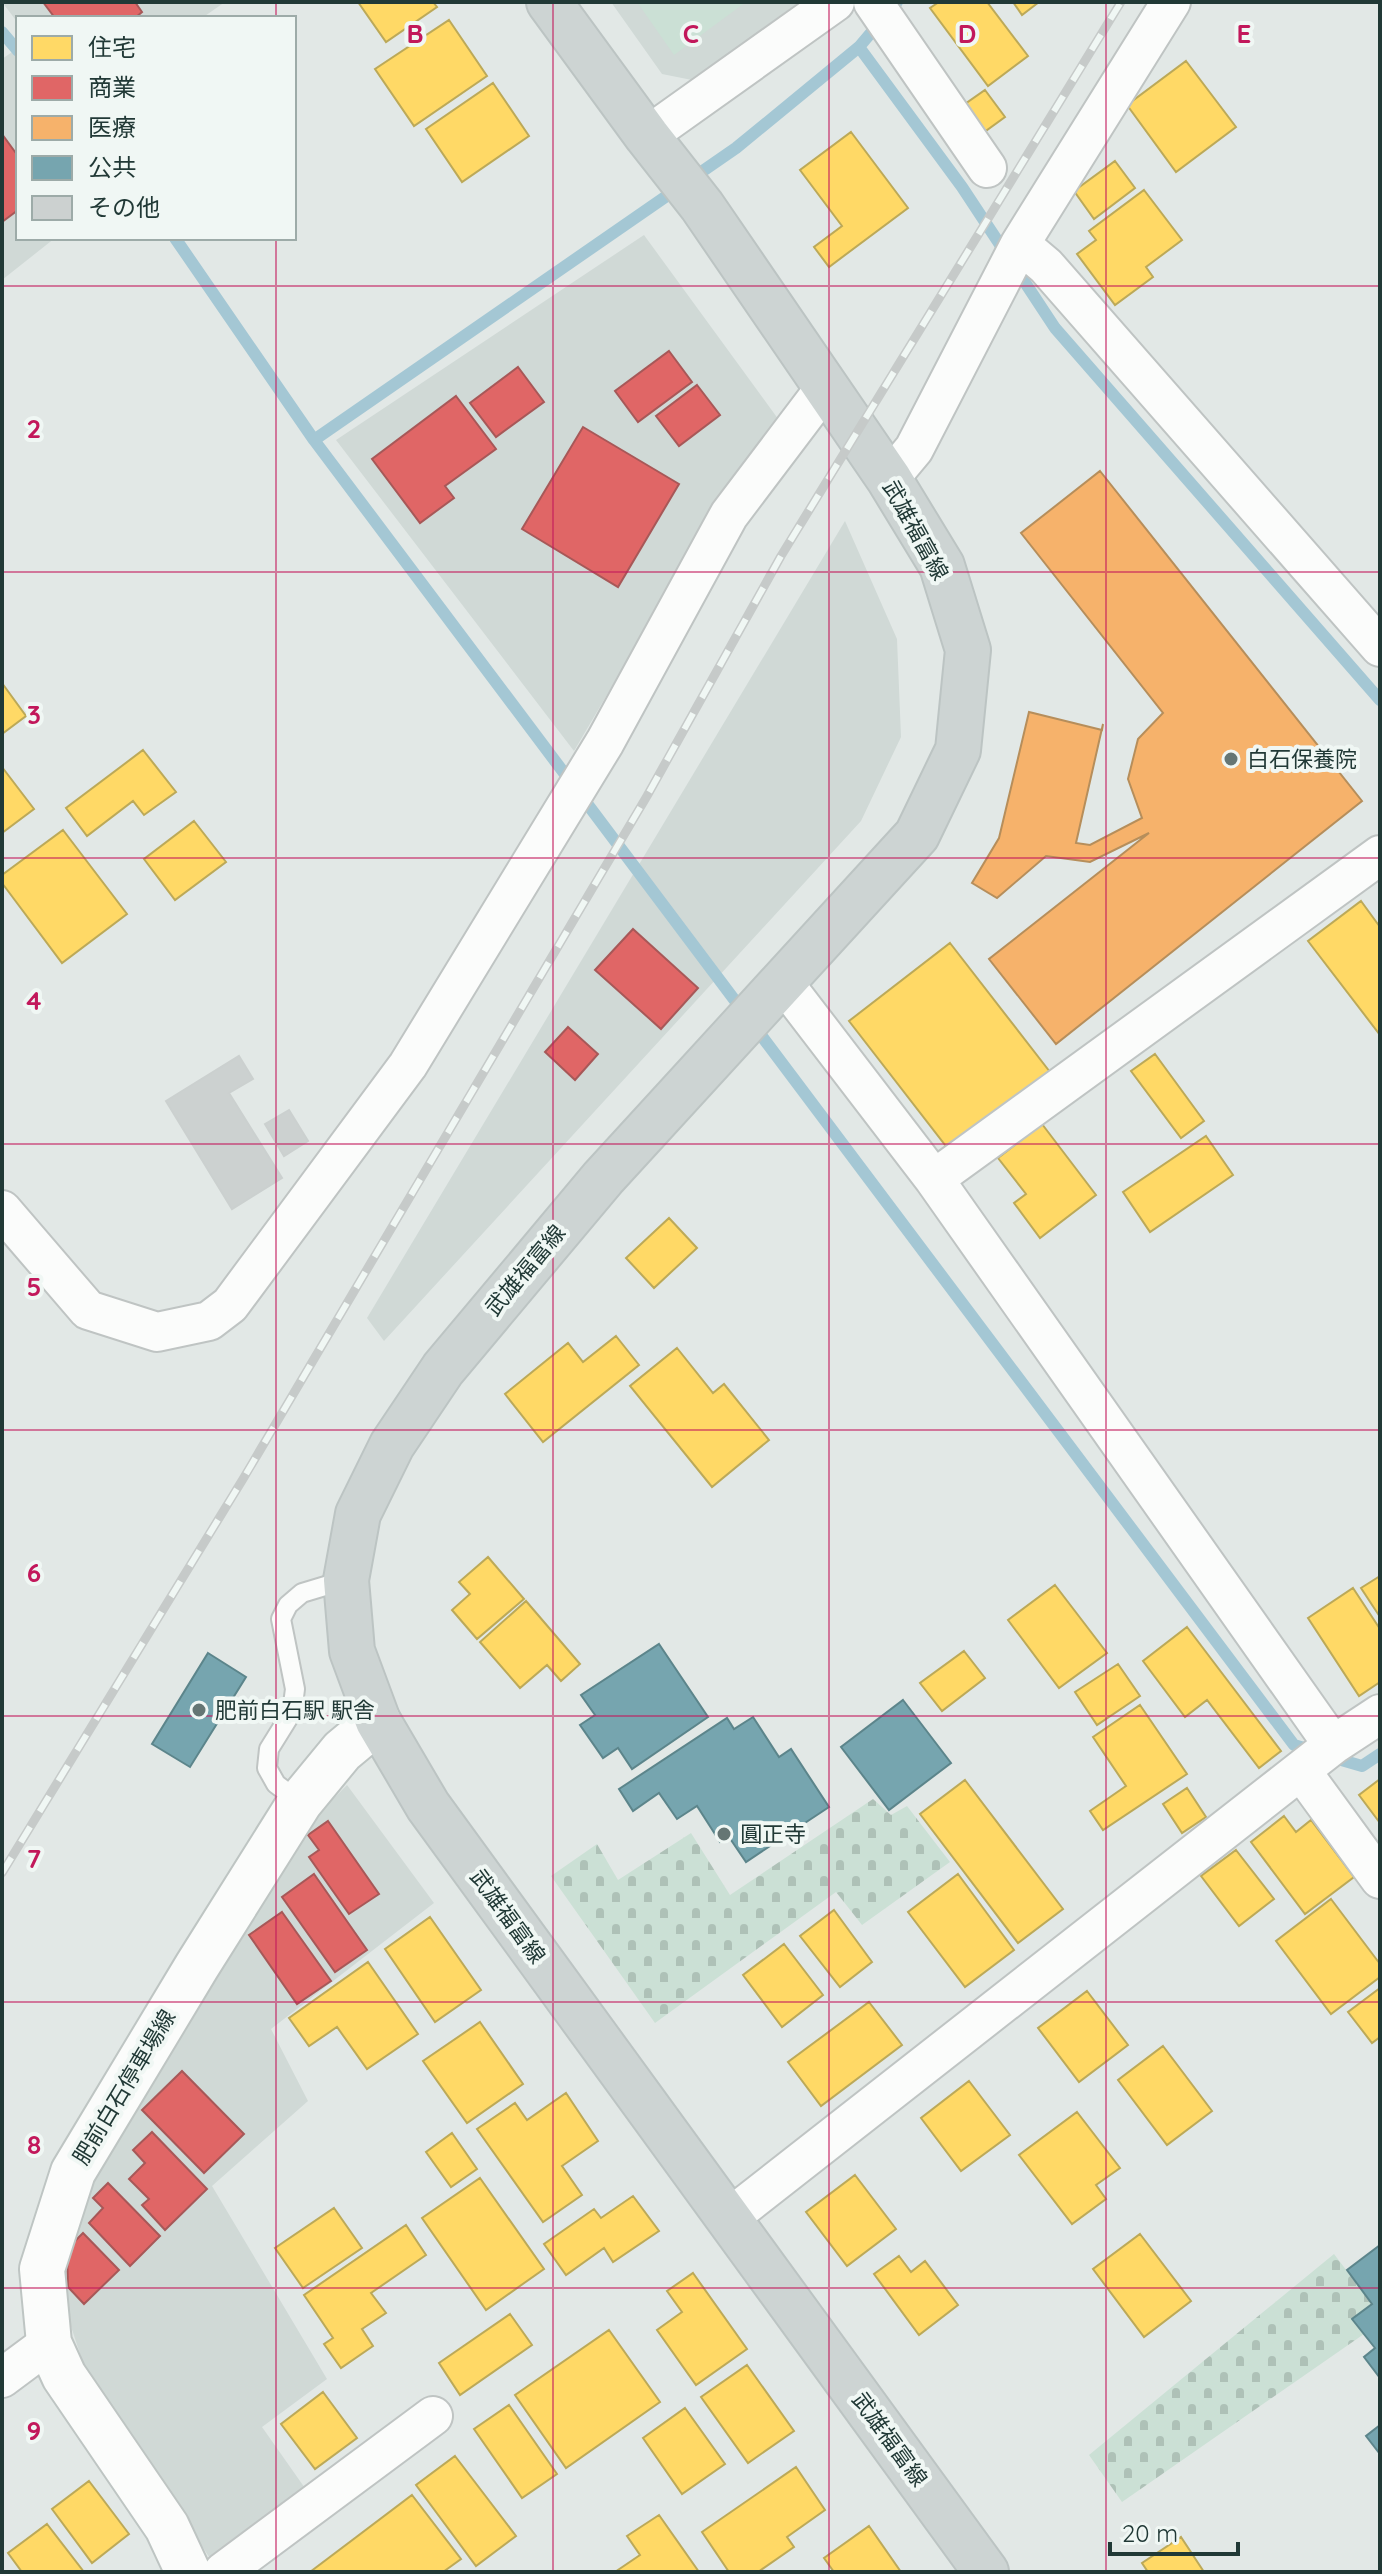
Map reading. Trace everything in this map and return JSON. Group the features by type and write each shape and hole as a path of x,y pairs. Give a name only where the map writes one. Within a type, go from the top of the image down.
{"main road":[{"name":"武雄福富線","path":"549,2 702,206 889,479 942,566 968,650 958,750 917,835 603,1178 443,1369 392,1445 358,1514 346,1580 352,1651 378,1721 428,1806 986,2572"},
{"name":"肥前白石停車場線","path":"188,2572 167,2527 64,2376 49,2343 42,2269 73,2172 197,1966 300,1802 342,1751 378,1721"}],"street":[{"path":"657,150 835,2"},
{"path":"873,2 987,168"},
{"path":"889,479 914,449 1011,260 1171,2"},
{"path":"1011,260 1046,266 1380,647"},
{"path":"2,1210 88,1310 157,1332 209,1321 230,1305 408,1065 605,742 729,515 825,388"},
{"path":"934,1179 1380,855"},
{"path":"777,990 934,1179 1319,1758 1380,1879"},
{"path":"729,2218 1319,1758 1380,1714"},
{"path":"2,2378 49,2343"},
{"path":"223,2572 433,2416"}],"lane":[{"path":"300,1802 276,1784 267,1768 269,1749 292,1712 295,1689 281,1619 288,1605 302,1593 346,1580"}],"shaded area":[{"path":"2,2 225,2 205,16 16,16 16,20"},
{"path":"611,2 799,2 692,80 662,74"},
{"path":"16,49 16,240 52,240 2,280 2,59"},
{"path":"644,235 784,427 720,502 574,751 336,440"},
{"path":"845,521 897,639 901,737 861,821 384,1341 367,1318"},
{"path":"347,1785 434,1903 271,2029 308,2101 212,2186 327,2379 262,2427 307,2491 213,2563 83,2363 62,2299 61,2249 88,2184 314,1818"}],"green space":[{"path":"637,2 746,2 674,55"},
{"path":"873,1799 891,1815 907,1806 950,1862 862,1925 836,1892 655,2023 551,1876 597,1844 618,1880 691,1833 730,1895"},
{"path":"1334,2254 1372,2304 1364,2334 1122,2502 1089,2455"}],"building: 住宅":[{"path":"358,2 433,2 437,7 386,42"},
{"path":"939,2 987,2 1028,56 988,86 930,8"},
{"path":"1013,2 1039,2 1022,15"},
{"path":"449,20 487,76 414,126 375,69"},
{"path":"1186,61 1236,127 1176,172 1127,105"},
{"path":"493,83 529,136 462,182 426,129"},
{"path":"985,90 1005,117 976,138 955,111"},
{"path":"851,132 908,208 829,267 814,247 842,226 800,170"},
{"path":"1115,161 1135,188 1094,219 1074,191"},
{"path":"1144,190 1182,240 1146,267 1153,277 1115,305 1077,254 1096,240 1089,231"},
{"path":"2,683 26,716 2,734"},
{"path":"143,750 176,792 144,815 133,801 87,836 66,808"},
{"path":"2,767 34,809 2,833"},
{"path":"194,821 226,862 175,900 144,859"},
{"path":"63,830 127,914 62,963 2,883 2,875"},
{"path":"1361,901 1380,927 1380,1035 1308,941"},
{"path":"950,943 1050,1072 949,1150 849,1021"},
{"path":"1155,1054 1204,1121 1181,1138 1131,1071"},
{"path":"1042,1124 1096,1195 1040,1238 1014,1203 1026,1194 998,1158"},
{"path":"1206,1136 1233,1175 1150,1232 1123,1192"},
{"path":"669,1218 697,1248 654,1288 626,1258"},
{"path":"616,1336 639,1365 543,1442 505,1394 568,1343 583,1362"},
{"path":"677,1348 713,1393 724,1384 769,1440 712,1487 630,1386"},
{"path":"488,1557 524,1599 477,1639 452,1610 470,1594 459,1582"},
{"path":"1380,1576 1380,1617 1361,1588"},
{"path":"1055,1585 1107,1653 1059,1688 1008,1620"},
{"path":"1353,1588 1380,1629 1380,1682 1359,1696 1308,1618"},
{"path":"526,1601 580,1664 561,1681 547,1665 520,1688 480,1642"},
{"path":"1187,1627 1281,1751 1259,1768 1207,1700 1185,1717 1143,1661"},
{"path":"964,1651 985,1678 942,1711 920,1683"},
{"path":"1118,1664 1140,1696 1097,1725 1075,1692"},
{"path":"1140,1705 1187,1774 1103,1830 1090,1811 1126,1786 1093,1737"},
{"path":"1380,1779 1380,1823 1359,1795"},
{"path":"965,1780 1063,1909 1018,1943 920,1814"},
{"path":"1187,1788 1206,1817 1182,1833 1163,1804"},
{"path":"1284,1816 1296,1832 1311,1820 1354,1877 1305,1914 1251,1842"},
{"path":"1236,1850 1274,1899 1239,1926 1201,1876"},
{"path":"958,1874 1014,1950 965,1987 908,1912"},
{"path":"1331,1899 1380,1964 1380,1977 1331,2014 1276,1941"},
{"path":"834,1910 872,1962 840,1987 800,1936"},
{"path":"430,1917 481,1990 435,2022 385,1949"},
{"path":"784,1944 823,1995 782,2027 743,1975"},
{"path":"368,1962 418,2034 367,2069 337,2027 309,2046 289,2018"},
{"path":"1380,1988 1380,2037 1372,2043 1348,2012"},
{"path":"1087,1991 1128,2045 1079,2082 1038,2028"},
{"path":"869,2002 902,2045 821,2106 788,2062"},
{"path":"480,2022 523,2084 467,2123 423,2061"},
{"path":"1163,2046 1212,2111 1167,2145 1118,2080"},
{"path":"969,2081 1010,2135 961,2171 921,2118"},
{"path":"566,2093 598,2141 562,2166 582,2195 543,2222 477,2129 515,2103 527,2120"},
{"path":"1077,2112 1120,2168 1096,2185 1106,2199 1072,2224 1019,2155"},
{"path":"452,2133 477,2169 451,2187 426,2152"},
{"path":"855,2175 896,2229 847,2266 806,2212"},
{"path":"480,2178 544,2269 486,2310 422,2218"},
{"path":"633,2196 659,2231 613,2262 604,2248 566,2275 544,2244 594,2209 601,2218"},
{"path":"334,2208 362,2248 303,2288 275,2248"},
{"path":"406,2225 426,2255 371,2293 386,2313 362,2329 373,2346 341,2368 324,2344 333,2338 304,2295"},
{"path":"1140,2234 1191,2301 1144,2337 1093,2269"},
{"path":"899,2256 911,2272 925,2261 958,2305 919,2335 874,2274"},
{"path":"693,2273 747,2349 696,2385 657,2330 682,2312 667,2291"},
{"path":"510,2314 532,2345 460,2395 439,2363"},
{"path":"609,2330 660,2402 566,2468 515,2395"},
{"path":"747,2365 794,2431 748,2463 701,2397"},
{"path":"323,2392 357,2438 315,2469 281,2424"},
{"path":"509,2405 557,2474 522,2498 474,2429"},
{"path":"685,2408 725,2464 682,2494 643,2438"},
{"path":"455,2456 516,2536 476,2566 416,2485"},
{"path":"796,2467 825,2510 787,2537 794,2547 758,2572 729,2572 702,2532"},
{"path":"89,2481 129,2534 92,2563 52,2509"},
{"path":"412,2495 461,2559 443,2572 310,2572"},
{"path":"659,2515 699,2572 615,2572 640,2555 627,2536"},
{"path":"47,2524 84,2572 22,2572 8,2553"},
{"path":"869,2526 901,2572 834,2572 824,2558"},
{"path":"1181,2537 1204,2572 1148,2572 1142,2563"}],"building: 商業":[{"path":"43,2 135,2 142,12 137,16 54,16"},
{"path":"2,134 16,153 16,212 2,222"},
{"path":"669,351 692,382 638,422 615,391"},
{"path":"518,367 544,402 496,437 470,403"},
{"path":"697,385 720,415 679,446 656,416"},
{"path":"456,396 496,449 445,486 454,498 420,523 372,459"},
{"path":"583,427 679,484 618,587 522,529"},
{"path":"633,929 698,988 661,1029 595,970"},
{"path":"568,1027 598,1054 575,1080 545,1052"},
{"path":"328,1821 379,1894 349,1914 309,1857 319,1850 308,1835"},
{"path":"314,1874 367,1950 335,1972 282,1897"},
{"path":"282,1912 331,1981 297,2004 249,1935"},
{"path":"182,2071 244,2134 204,2173 142,2110"},
{"path":"152,2132 207,2189 165,2230 142,2205 149,2199 129,2179 145,2163 133,2150"},
{"path":"108,2183 160,2236 130,2266 89,2223 103,2208 93,2198"},
{"path":"83,2233 119,2270 84,2304 68,2287 67,2249"}],"building: 医療":[{"name":"白石保養院","path":"1100,471 1362,801 1056,1044 989,959 1149,833 1090,862 1046,856 997,898 972,883 999,838 1029,712 1102,730 1076,843 1090,845 1142,818 1128,779 1138,739 1163,713 1021,533"}],"building: 公共":[{"path":"659,1644 708,1717 632,1769 618,1748 603,1758 580,1725 595,1715 581,1695"},
{"name":"肥前白石駅 駅舎","path":"208,1653 246,1677 190,1767 152,1744"},
{"path":"903,1700 951,1763 889,1810 841,1747"},
{"path":"753,1717 779,1757 791,1749 829,1807 746,1862 729,1837 720,1842 697,1806 677,1819 659,1793 633,1811 619,1789 727,1718 734,1729"},
{"path":"1380,2245 1380,2378 1364,2357 1375,2348 1352,2319 1372,2304 1347,2270"},
{"path":"1380,2425 1380,2454 1366,2436"}],"building: その他":[{"path":"239,1056 253,1079 229,1093 282,1178 232,1209 166,1101"},
{"path":"289,1110 308,1141 284,1156 265,1124"}],"waterway":[{"path":"176,240 314,440 736,148 859,47 897,2"},
{"path":"2,32 16,49"},
{"path":"859,47 962,187 1055,328 1380,700"},
{"path":"314,440 1294,1745 1314,1751"},
{"path":"1331,1757 1362,1766 1380,1754"}],"railway":[{"path":"2,1873 243,1479 647,796 781,556 1121,2"}],"place":[{"name":"白石保養院","path":"1231,759"},
{"name":"肥前白石駅 駅舎","path":"199,1710"},
{"name":"圓正寺","path":"724,1834"}]}
